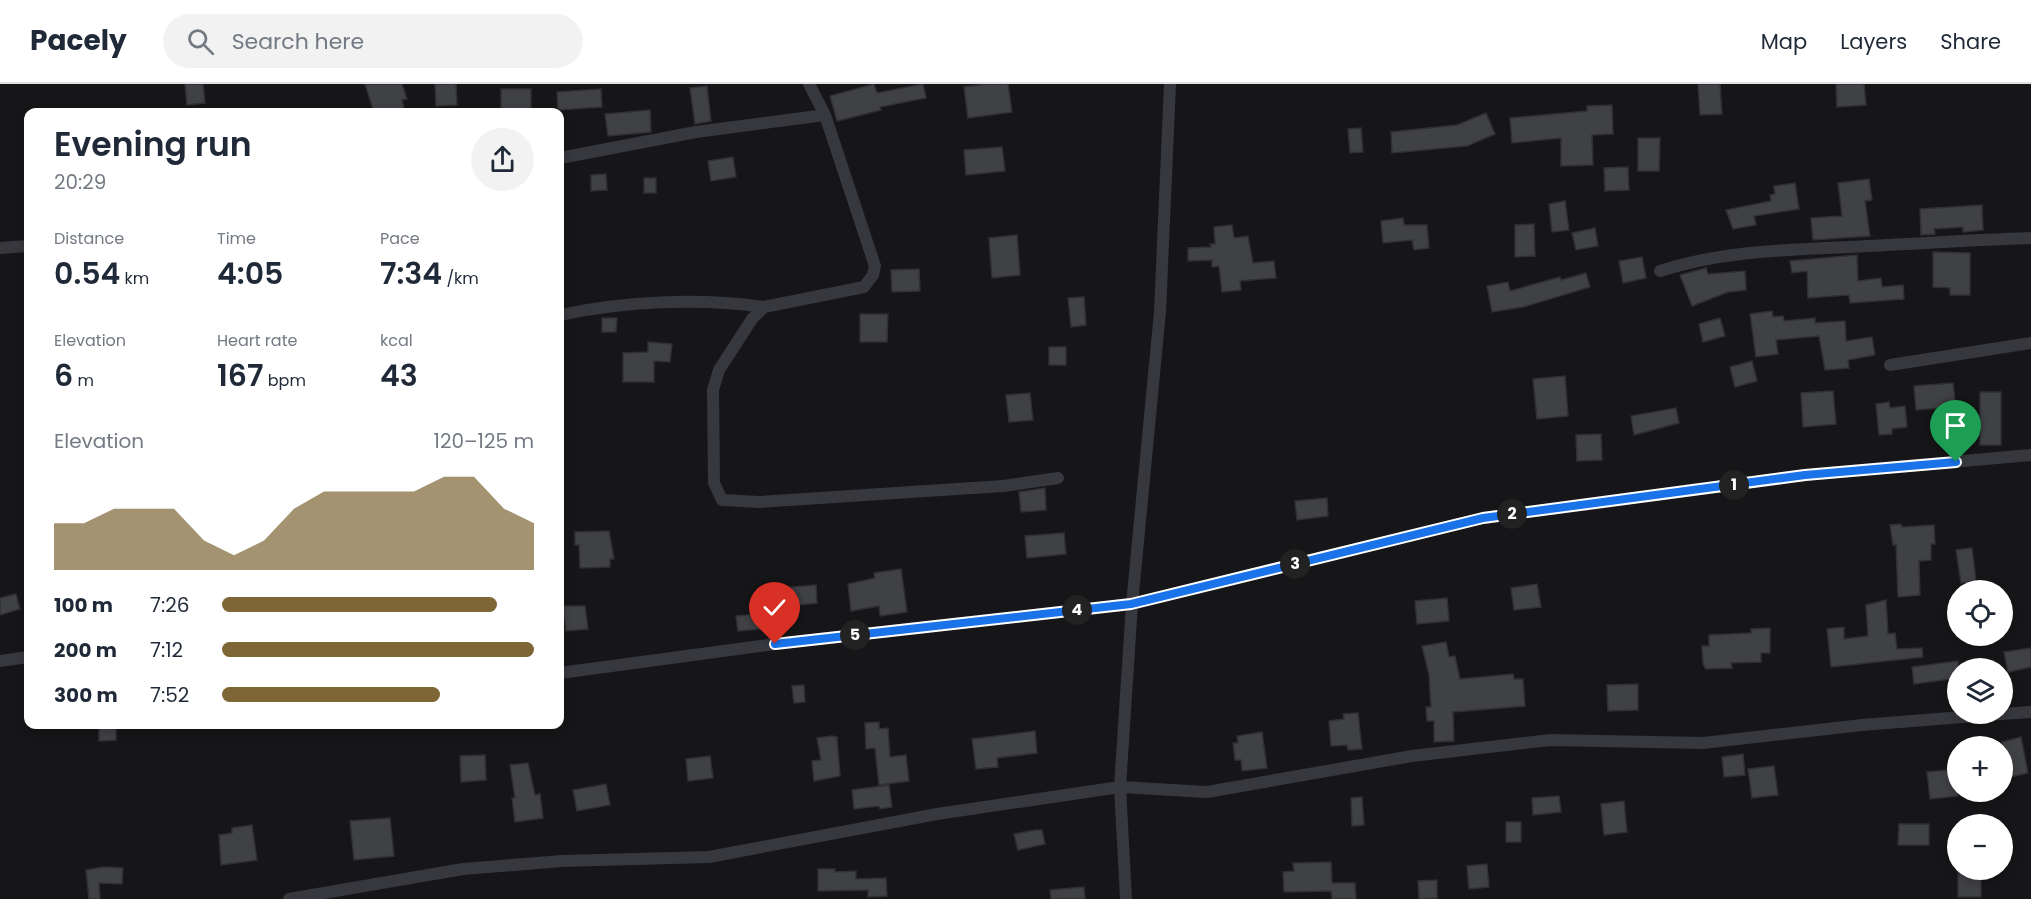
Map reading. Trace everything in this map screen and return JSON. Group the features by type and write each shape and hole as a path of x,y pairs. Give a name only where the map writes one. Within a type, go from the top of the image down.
{"street":[{"path":"564,314 621,305 734,303 764,307 864,287 873,276 875,266 825,115 809,84"},
{"path":"1126,899 1120,787 1131,604 1160,312 1170,84"},
{"path":"564,157 696,132 825,115"},
{"path":"1660,271 1692,261 1748,252 1922,241 2031,238"},
{"path":"0,249 24,246"},
{"path":"764,307 752,319 719,370 713,390 714,483 722,500 759,502 1003,486 1058,478"},
{"path":"1890,365 2031,343"},
{"path":"564,672 775,644 1131,604 1483,518 1805,475 2031,455"},
{"path":"0,661 24,658"},
{"path":"2013,713 2031,712"},
{"path":"289,899 463,869 562,861 709,857 937,814 1120,787 1206,792 1412,756 1550,740 1702,743 1862,725 1947,718"}],"building":[{"path":"185,84 203,84 205,103 187,105"},
{"path":"365,84 402,84 407,99 402,100 404,108 373,108"},
{"path":"435,84 456,84 457,105 436,106"},
{"path":"874,84 877,93 923,84 926,98 880,107 881,110 837,121 830,96"},
{"path":"1008,84 1012,112 968,118 964,87"},
{"path":"1698,84 1720,84 1722,114 1700,115"},
{"path":"1836,84 1864,84 1866,105 1837,107"},
{"path":"707,86 711,121 695,124 690,88"},
{"path":"501,89 531,89 531,108 501,108"},
{"path":"601,89 602,107 558,108 557,92"},
{"path":"1612,105 1613,134 1592,135 1593,165 1561,166 1561,138 1512,143 1510,118 1587,111 1587,106"},
{"path":"650,110 651,132 608,136 605,114"},
{"path":"1486,113 1495,134 1467,146 1392,153 1391,132 1457,125"},
{"path":"1361,128 1363,152 1350,153 1348,129"},
{"path":"1638,138 1660,138 1659,171 1638,171"},
{"path":"1002,147 1005,171 966,175 964,150"},
{"path":"733,157 736,177 711,181 708,161"},
{"path":"1628,167 1629,190 1605,191 1604,168"},
{"path":"606,174 607,190 591,191 591,175"},
{"path":"644,178 656,178 656,193 644,193"},
{"path":"1869,179 1872,200 1865,201 1870,236 1813,240 1811,218 1842,216 1838,183"},
{"path":"1795,183 1799,209 1754,216 1756,225 1733,229 1726,210 1771,201 1770,195 1775,194 1774,186"},
{"path":"1565,201 1569,230 1552,232 1549,204"},
{"path":"1982,205 1983,230 1963,232 1963,227 1934,229 1935,234 1921,235 1920,209"},
{"path":"1403,218 1404,225 1427,225 1429,248 1414,250 1412,240 1383,243 1381,221"},
{"path":"1534,224 1535,256 1515,257 1515,225"},
{"path":"1232,225 1234,238 1248,236 1253,263 1274,261 1276,278 1240,281 1241,290 1222,292 1219,266 1212,267 1212,260 1188,261 1188,248 1211,247 1210,244 1215,244 1214,227"},
{"path":"1595,228 1598,246 1576,250 1572,233"},
{"path":"1017,235 1020,275 992,278 989,238"},
{"path":"1933,252 1970,253 1970,295 1950,295 1950,288 1933,287"},
{"path":"1857,255 1858,281 1881,278 1882,287 1903,285 1904,299 1850,303 1849,295 1808,298 1807,271 1792,273 1790,261"},
{"path":"1642,257 1646,278 1623,283 1619,261"},
{"path":"1706,268 1708,274 1745,271 1746,290 1728,292 1692,306 1680,275"},
{"path":"919,269 920,291 892,292 891,270"},
{"path":"1586,273 1590,287 1523,307 1492,312 1487,286 1508,282 1510,291 1560,277 1561,280"},
{"path":"1084,297 1086,325 1071,327 1068,298"},
{"path":"1772,311 1773,317 1783,316 1784,321 1815,318 1815,323 1845,321 1846,341 1872,337 1875,355 1848,360 1849,368 1825,370 1819,336 1776,340 1778,354 1756,357 1750,314"},
{"path":"860,314 888,314 887,342 860,342"},
{"path":"602,318 617,318 616,332 602,332"},
{"path":"1720,318 1725,336 1703,342 1699,324"},
{"path":"648,342 672,344 670,362 654,361 654,382 623,382 623,353 648,352"},
{"path":"1049,347 1066,347 1066,365 1049,365"},
{"path":"1752,361 1757,381 1735,387 1730,367"},
{"path":"1565,376 1568,416 1537,419 1533,379"},
{"path":"1953,383 1956,410 1941,412 1941,408 1916,410 1914,386"},
{"path":"1833,391 1836,424 1803,427 1801,393"},
{"path":"1980,392 2001,392 2001,445 1980,445"},
{"path":"1030,393 1033,420 1009,422 1006,395"},
{"path":"1889,402 1890,408 1905,406 1907,427 1892,429 1892,434 1879,435 1876,404"},
{"path":"1676,408 1679,423 1634,435 1631,416"},
{"path":"1601,434 1602,460 1577,461 1576,435"},
{"path":"1045,488 1046,510 1021,512 1019,492"},
{"path":"1327,498 1328,516 1297,520 1295,501"},
{"path":"1901,524 1902,527 1934,525 1935,544 1931,544 1931,560 1919,561 1920,595 1898,597 1896,544 1893,545 1890,525"},
{"path":"609,531 614,559 610,559 610,567 580,568 579,545 575,545 575,532"},
{"path":"1064,533 1066,554 1027,558 1025,536"},
{"path":"1972,548 1976,580 1961,580 1956,550"},
{"path":"901,569 907,612 880,616 879,606 851,611 848,584 875,578 874,573"},
{"path":"1537,584 1541,607 1514,610 1511,588"},
{"path":"816,585 817,603 781,607 780,588"},
{"path":"16,594 20,609 0,615 0,598"},
{"path":"1447,598 1449,621 1417,624 1415,601"},
{"path":"1886,600 1888,634 1895,633 1897,649 1922,648 1923,657 1831,667 1827,629 1844,627 1844,639 1868,636 1866,605"},
{"path":"564,606 585,606 588,629 566,631"},
{"path":"758,614 760,629 738,631 736,616"},
{"path":"1770,628 1770,653 1761,653 1761,662 1731,663 1732,668 1706,669 1703,664 1702,646 1709,646 1709,635 1751,633 1751,629"},
{"path":"1446,642 1449,657 1455,656 1460,679 1513,674 1514,679 1523,679 1525,706 1453,712 1454,741 1434,742 1434,721 1427,721 1426,707 1431,707 1429,675 1422,646"},
{"path":"2031,648 2031,667 2013,671 2013,658 2005,658 2004,652"},
{"path":"1947,662 1947,680 1914,684 1912,667"},
{"path":"1638,684 1638,710 1608,711 1607,685"},
{"path":"804,685 805,702 794,703 792,686"},
{"path":"1358,713 1362,749 1348,750 1347,745 1331,746 1329,721 1344,719 1343,714"},
{"path":"879,722 879,729 888,728 890,757 906,755 909,781 879,785 875,748 866,749 865,723"},
{"path":"99,729 116,729 116,740 99,741"},
{"path":"1035,731 1037,753 997,758 998,767 976,769 972,739"},
{"path":"1262,732 1267,768 1242,771 1241,760 1235,760 1233,743 1238,743 1237,736"},
{"path":"837,737 840,776 814,781 812,761 821,760 817,738"},
{"path":"2021,737 2028,773 2013,776 2013,739"},
{"path":"1743,754 1745,775 1724,777 1722,757"},
{"path":"485,755 486,780 461,782 460,756"},
{"path":"710,756 713,778 688,781 686,759"},
{"path":"528,763 535,795 540,794 543,818 515,822 512,798 515,798 510,765"},
{"path":"1774,766 1778,795 1752,798 1748,769"},
{"path":"1947,770 1947,797 1930,799 1927,772"},
{"path":"606,784 610,805 577,811 573,790"},
{"path":"889,785 892,807 854,809 852,790"},
{"path":"1559,796 1561,812 1533,815 1532,798"},
{"path":"1362,797 1364,825 1352,826 1351,798"},
{"path":"1624,801 1627,832 1604,835 1601,804"},
{"path":"390,818 394,856 354,860 350,821"},
{"path":"1506,822 1521,822 1521,842 1506,842"},
{"path":"1899,824 1929,824 1929,845 1898,845"},
{"path":"252,825 257,860 221,865 219,835 232,833 232,828"},
{"path":"1042,830 1045,844 1018,850 1014,834"},
{"path":"1331,862 1332,883 1355,883 1356,899 1332,899 1331,891 1284,892 1283,872 1294,871 1293,863"},
{"path":"1487,864 1489,887 1469,889 1467,866"},
{"path":"103,867 123,868 122,884 99,883 100,899 89,899 86,870"},
{"path":"818,869 835,869 835,872 856,871 856,879 886,878 887,896 868,897 868,890 818,891"},
{"path":"1437,880 1437,898 1419,899 1418,881"},
{"path":"1958,880 1981,880 1981,897 1958,897"},
{"path":"1084,887 1085,899 1051,899 1050,890"}],"route":[{"path":"775,644 1131,604 1483,518 1805,475 1956,462"}]}
